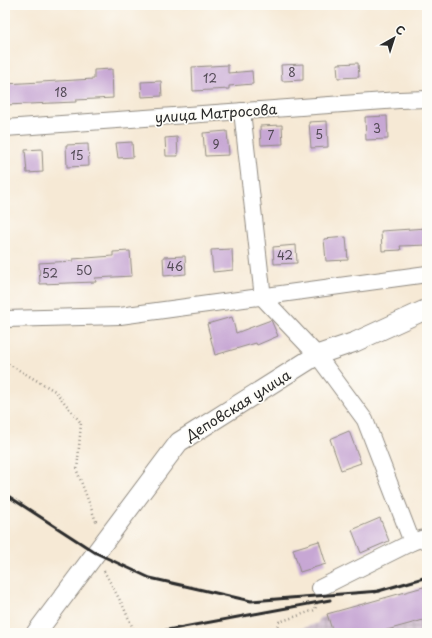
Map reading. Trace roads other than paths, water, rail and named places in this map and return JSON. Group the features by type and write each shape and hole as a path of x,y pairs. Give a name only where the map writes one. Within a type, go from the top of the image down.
{"street":[{"name":"улица Матросова","path":"5,128 399,100 427,100"},
{"path":"242,111 263,298 317,355 364,420 420,540 320,588"},
{"path":"5,319 120,316 263,298 427,274"},
{"name":"Деповская улица","path":"36,633 179,442 317,355 355,342 427,309"}],"railway":[{"path":"5,494 96,553 150,578 251,601 380,591"},
{"path":"375,592 427,577"},
{"path":"151,633 330,600"}]}
